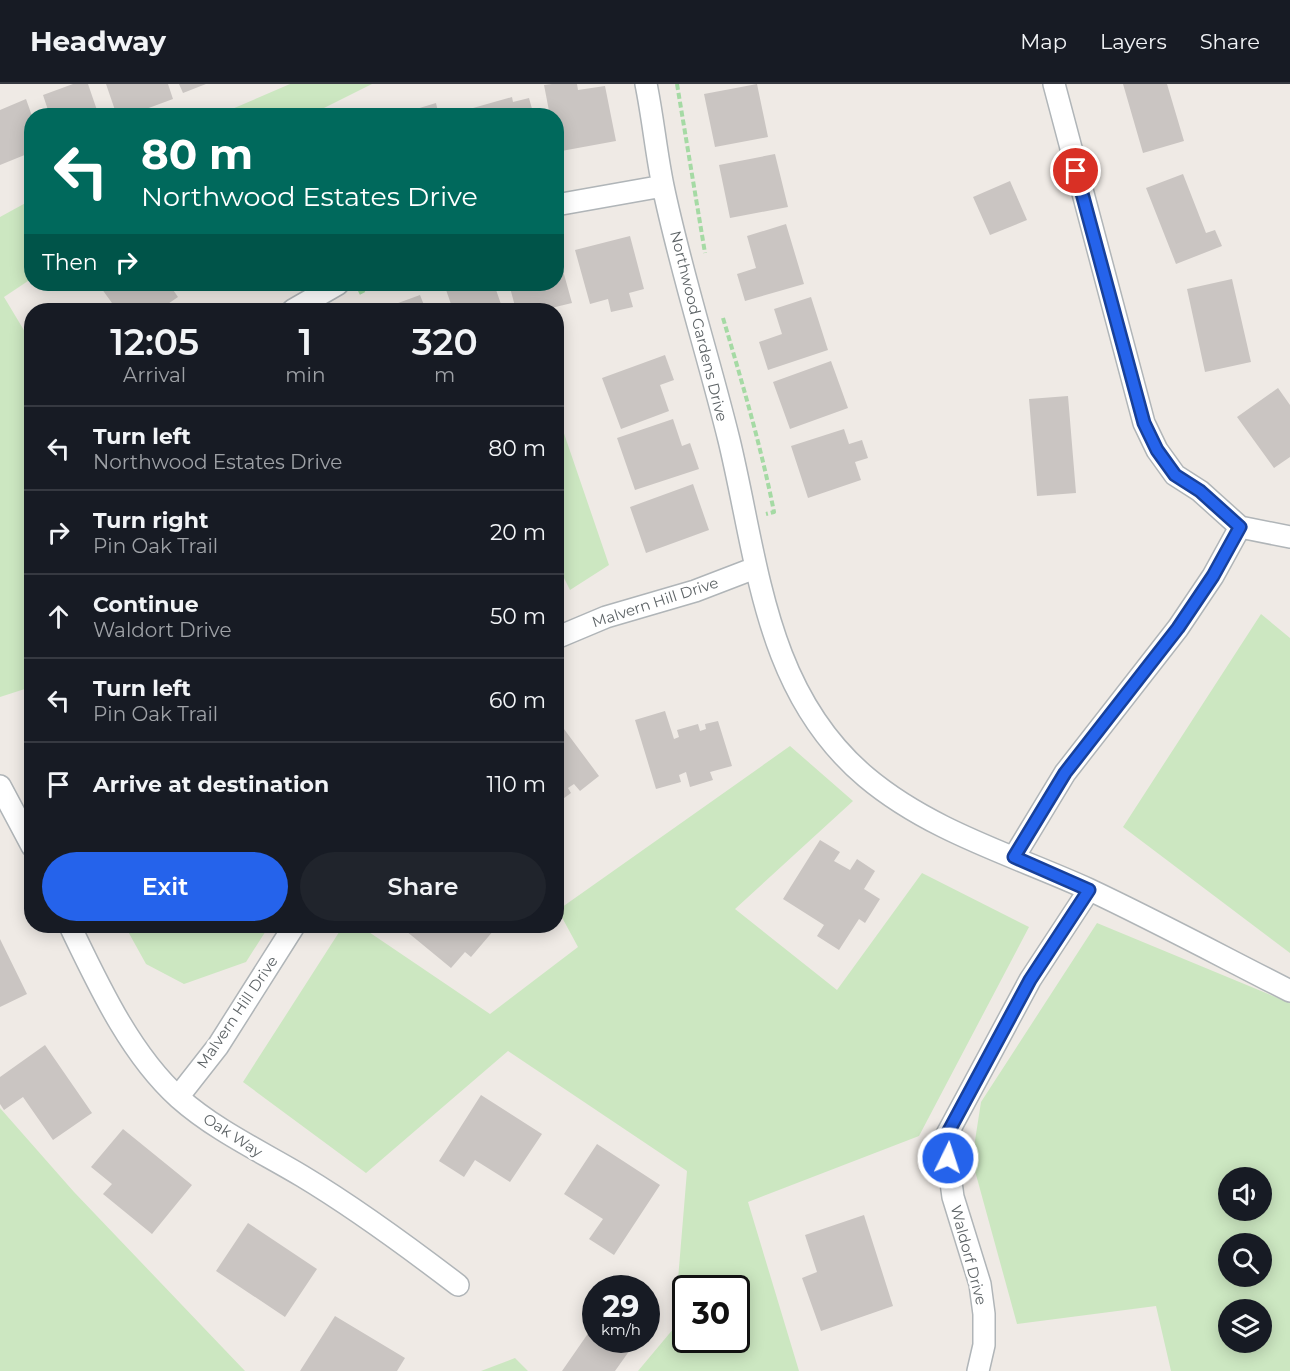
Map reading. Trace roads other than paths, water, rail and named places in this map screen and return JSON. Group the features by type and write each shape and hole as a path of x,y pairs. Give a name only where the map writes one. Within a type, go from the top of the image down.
{"street":[{"name":"Northwood Gardens Drive","path":"646,84 663,186 730,444 755,568 779,653 807,708 845,758 869,779 921,814 1089,890 1290,991"},
{"path":"1054,84 1144,423 1157,450 1175,475 1200,491 1240,527 1290,537"},
{"path":"564,204 663,186"},
{"path":"305,303 326,291"},
{"path":"1014,857 1065,773 1178,628 1213,576 1240,527"},
{"name":"Malvern Hill Drive","path":"564,635 606,617 695,591 755,568"},
{"path":"0,786 24,831"},
{"name":"Waldorf Drive","path":"978,1371 984,1345 984,1314 980,1284 953,1197 945,1138 1030,980 1089,890"},
{"name":"Oak Way","path":"74,933 133,1043 178,1097 222,1129 376,1222 459,1285"},
{"name":"Malvern Hill Drive","path":"178,1097 218,1046 290,933"}]}
